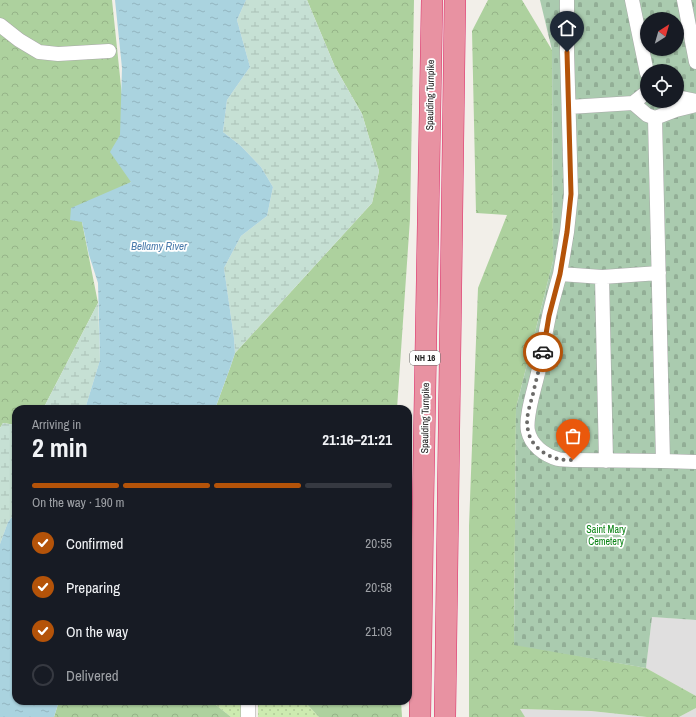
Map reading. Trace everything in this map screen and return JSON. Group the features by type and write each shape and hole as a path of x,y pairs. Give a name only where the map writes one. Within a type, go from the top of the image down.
{"highway":[{"name":"Spaulding Turnpike","path":"420,717 432,0"},
{"name":"NH 16","path":"445,717 455,0"}],"lane":[{"path":"567,0 571,194 567,232 560,274 549,316 543,351 527,422 528,431 531,440 538,449 558,459 696,462"},
{"path":"632,0 645,64"},
{"path":"684,0 696,62"},
{"path":"0,25 19,40 39,52 58,54 109,51"},
{"path":"569,107 633,103 640,97"},
{"path":"684,98 696,101"},
{"path":"633,103 647,115 655,118 696,104"},
{"path":"655,118 663,461"},
{"path":"560,274 576,276 602,276 659,273"},
{"path":"602,276 606,461"},
{"path":"248,705 248,717"}],"shaded area":[{"path":"652,617 696,620 696,696 646,668"},
{"path":"696,708 696,717 679,717"},
{"path":"519,709 591,711 647,717 525,717"}],"green space":[{"path":"0,0 112,0 131,182 82,222 98,303 45,405 12,405 12,424 3,423 0,428"},
{"path":"246,0 307,0 335,67 362,114 379,171 372,203 235,353 224,268 241,236 267,216 273,187 261,167 241,146 223,132 227,100 250,67 237,20"},
{"path":"307,0 414,0 410,219 397,405 216,405 235,353 372,203 379,171 362,114 335,67"},
{"path":"488,0 522,0 552,50 553,261 516,408 514,644 646,668 696,696 696,708 679,717 647,717 591,711 520,709 525,717 469,717 469,526 478,288 507,215 476,213 472,31"},
{"name":"Saint Mary Cemetery","path":"540,0 696,0 696,620 652,617 646,668 514,645 516,408 553,261 552,50"},
{"path":"98,303 100,360 86,405 45,405"},
{"path":"3,423 12,424 12,517 8,522 0,544 0,428"},
{"path":"58,705 216,705 231,717 54,717"},
{"path":"216,705 241,705 241,717 231,717"},
{"path":"258,705 308,705 319,717 258,717"},
{"path":"308,705 401,705 402,717 319,717"}],"water":[{"name":"Bellamy River","path":"115,0 246,0 237,20 250,67 227,100 223,132 241,146 261,167 273,187 267,216 241,236 224,268 235,353 216,405 86,405 100,360 98,283 89,255 82,222 70,220 71,208 131,182 110,152 120,135 122,68"},
{"path":"12,517 12,705 58,705 54,717 0,717 0,544 8,522"}],"way so far":[{"path":"543,352 527,422 528,431 531,440 538,449 558,459 573,460"}],"route":[{"path":"543,352 552,301 560,274 567,232 571,194 567,52"}]}
